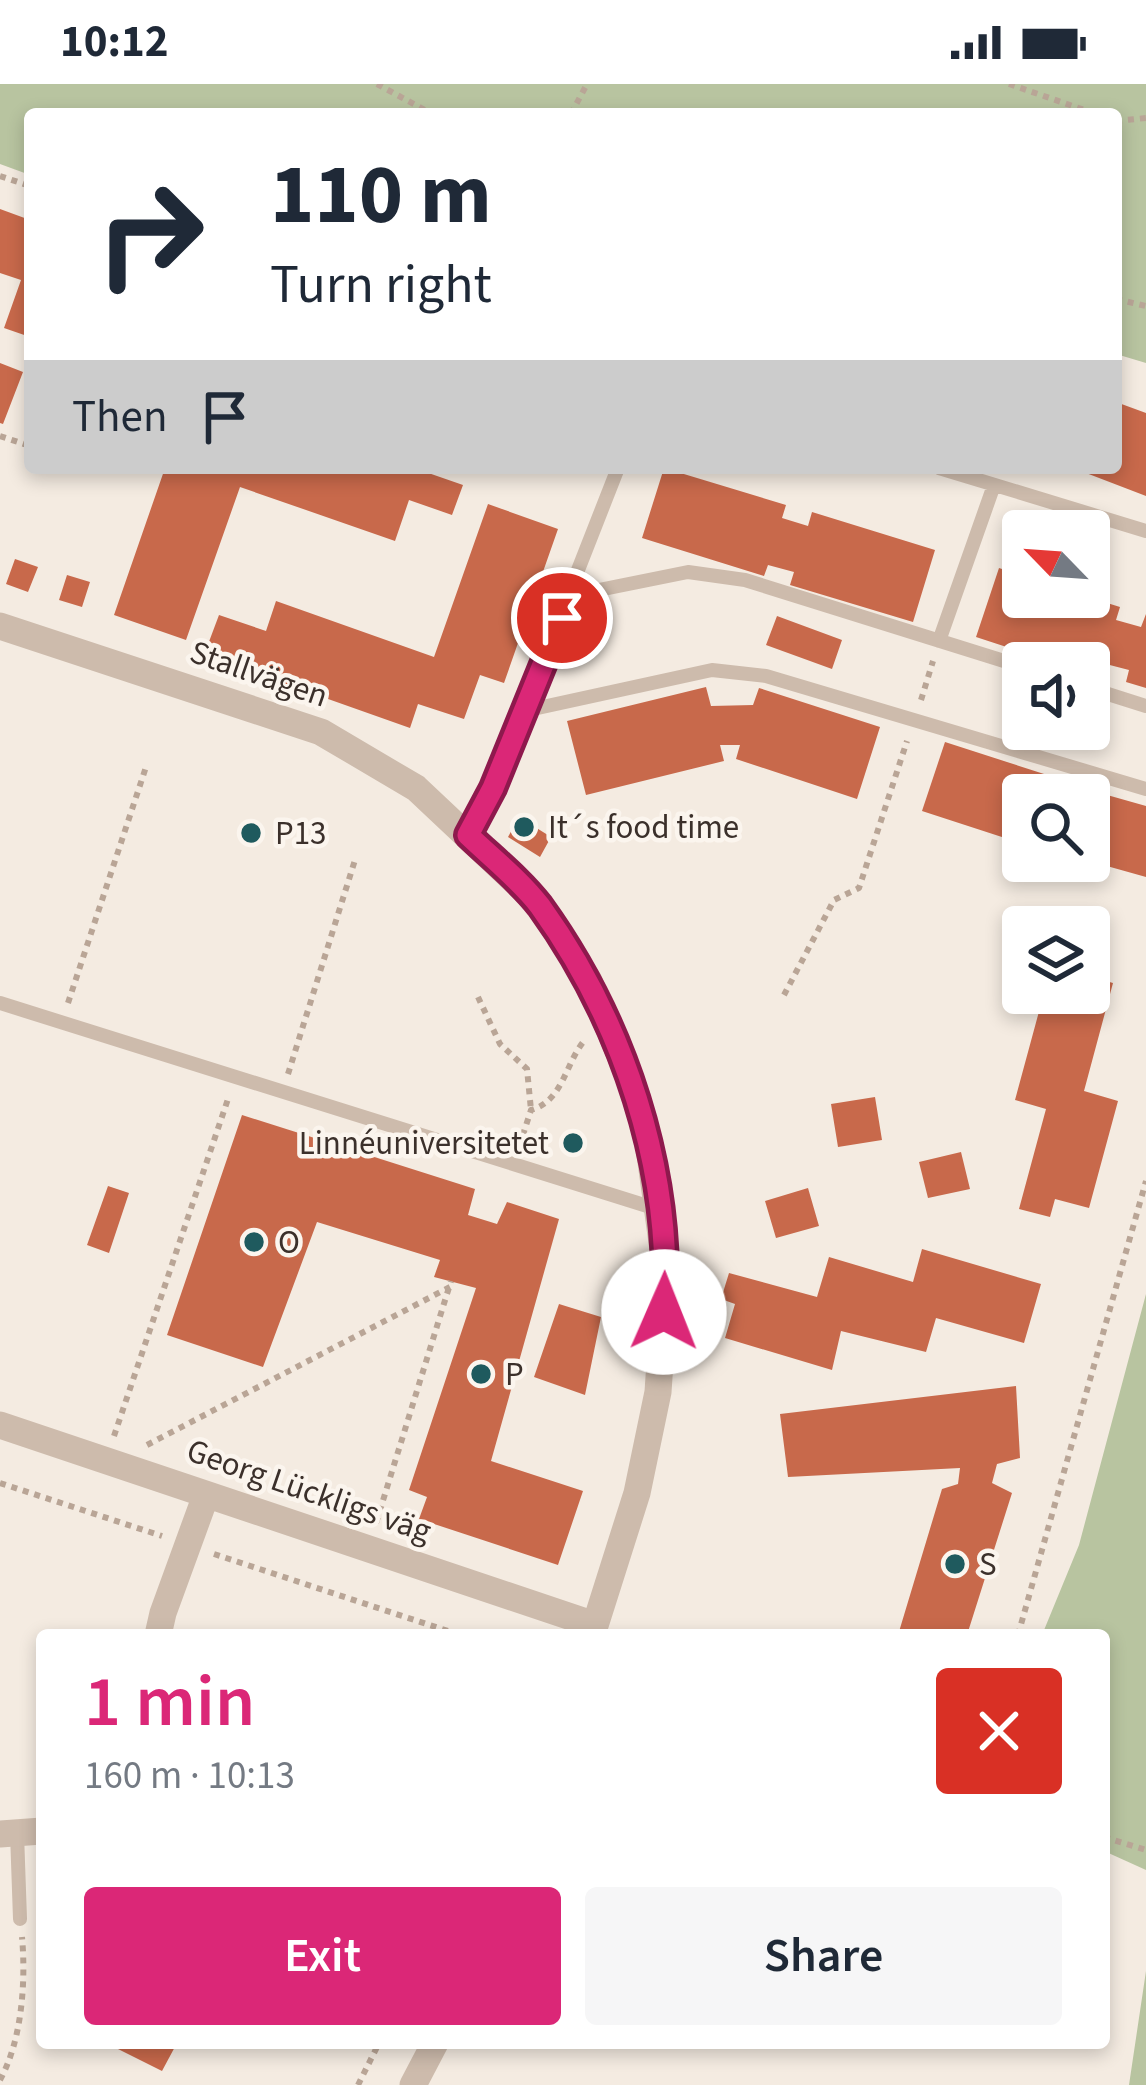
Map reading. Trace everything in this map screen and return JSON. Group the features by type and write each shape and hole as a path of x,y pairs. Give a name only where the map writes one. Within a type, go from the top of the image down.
{"street":[{"name":"Stallvägen","path":"0,626 321,732 416,788 537,902 589,981 648,1139 666,1272 658,1392 637,1492 593,1629"},
{"name":"Georg Lückligs väg","path":"0,1425 590,1629"},
{"path":"160,1629 206,1495"},
{"path":"413,2085 432,2049"}],"lane":[{"path":"468,835 493,788 616,474"},
{"path":"958,474 1146,531"},
{"path":"939,641 994,485"},
{"path":"569,596 688,572 745,580 1002,661"},
{"path":"524,710 712,670 766,676 1146,789"},
{"path":"1110,695 1146,706"},
{"path":"0,1003 660,1210"},
{"path":"20,1832 20,1919"}],"path":[{"path":"376,84 421,108"},
{"path":"1009,84 1079,108"},
{"path":"784,995 834,900 860,888 939,641"},
{"path":"62,1023 146,767"},
{"path":"283,1090 355,860"},
{"path":"478,997 500,1044 527,1069 531,1110 514,1164"},
{"path":"531,1110 546,1106 561,1087 571,1057 584,1040 610,1031"},
{"path":"109,1462 236,1076"},
{"path":"1020,1629 1146,1180"},
{"path":"109,1462 451,1284 368,1550"},
{"path":"0,1484 441,1629"},
{"path":"1110,1839 1146,1850"},
{"path":"2,2080 21,2001 20,1919"},
{"path":"358,2085 377,2049"}],"green space":[{"path":"0,84 1146,84 1146,363 1122,356 1122,108 24,108 24,173 0,164"},
{"path":"1146,1294 1146,1870 1110,1854 1110,1629 1044,1629 1079,1545"},
{"path":"1146,1971 1146,2085 1129,2085"}],"building":[{"path":"0,209 24,218 24,335 4,328 21,280 0,273"},
{"path":"0,363 23,372 3,424 0,423"},
{"path":"1122,404 1146,413 1146,496 1089,474 1122,474"},
{"path":"163,474 431,474 463,485 452,515 409,500 395,541 240,487 186,640 114,615"},
{"path":"662,474 684,474 786,505 782,518 808,526 812,512 935,550 913,622 790,585 794,572 768,565 764,576 642,538"},
{"path":"488,504 558,529 504,683 480,675 464,719 418,704 410,728 252,672 255,664 207,647 219,615 266,631 276,601 434,657"},
{"path":"15,559 38,567 28,592 6,584"},
{"path":"999,568 1002,618 1110,618 1110,604 1120,607 1116,620 1141,627 1146,614 1146,688 1126,682 1129,670 1110,665 1110,642 1002,645 976,637"},
{"path":"67,575 90,582 82,607 59,600"},
{"path":"777,616 842,640 832,669 766,645"},
{"path":"706,687 711,706 753,705 759,688 880,727 857,799 736,759 740,745 720,745 724,761 586,795 567,721"},
{"path":"945,742 1044,774 1002,774 1002,837 922,811"},
{"path":"1110,796 1146,806 1146,877 1110,867"},
{"name":"It´s food time","path":"519,817 551,837 540,857 508,837"},
{"path":"1038,1014 1105,1014 1084,1091 1118,1101 1089,1208 1055,1199 1050,1217 1019,1209 1046,1109 1015,1100"},
{"path":"875,1097 882,1140 838,1147 831,1104"},
{"path":"242,1115 475,1189 468,1215 497,1224 507,1202 559,1219 491,1461 583,1491 558,1565 419,1519 427,1497 409,1490 476,1288 434,1277 440,1260 317,1222 263,1367 167,1335"},
{"path":"961,1152 970,1189 928,1198 919,1162"},
{"path":"108,1186 129,1193 109,1253 87,1245"},
{"path":"808,1188 819,1226 776,1238 765,1201"},
{"path":"922,1249 1041,1284 1024,1343 936,1318 926,1352 841,1331 832,1370 725,1338 735,1304 721,1299 729,1273 817,1297 829,1257 913,1282"},
{"path":"559,1304 601,1317 585,1395 534,1377"},
{"name":"S","path":"1016,1386 1020,1458 997,1464 992,1483 1012,1493 969,1629 900,1629 942,1489 958,1484 960,1468 788,1477 780,1414"},
{"path":"118,2049 174,2049 162,2071"}],"place":[{"name":"It´s food time","path":"524,827"},
{"name":"P13","path":"251,833"},
{"name":"Linnéuniversitetet","path":"573,1143"},
{"name":"O","path":"254,1242"},
{"name":"P","path":"481,1374"},
{"name":"S","path":"955,1564"}],"route":[{"path":"562,618 493,788 468,835 537,902 589,981 619,1054 648,1139 666,1272 664,1312"}]}
